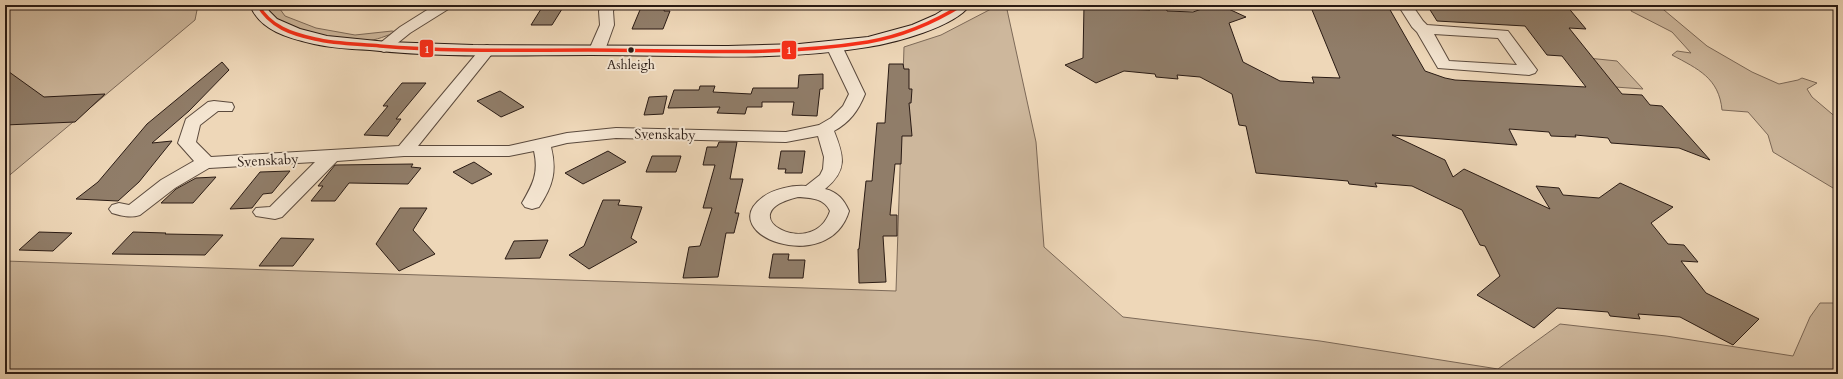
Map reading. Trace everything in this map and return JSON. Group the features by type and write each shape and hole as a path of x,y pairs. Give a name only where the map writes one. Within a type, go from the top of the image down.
{"street":[{"path":"258,5 259,10 278,26 309,38 384,47 446,50 733,51 834,46 869,42 922,27 962,5"},
{"path":"384,47 404,30 445,5"},
{"path":"597,50 607,25 606,11 609,5"},
{"path":"1405,5 1417,24 1423,29 1444,65 1530,70 1503,34 1423,29"},
{"name":"Svenskaby","path":"132,211 167,184 188,171 206,163 330,157 404,151 509,151 567,138 616,133 786,137 824,129 837,122 851,108 857,94 834,46"},
{"path":"404,151 488,50"},
{"path":"206,163 187,143 192,123 214,106 226,107"},
{"path":"812,191 830,174 832,148 824,129"},
{"path":"532,203 544,181 545,160 541,144"},
{"name":"Svenskaby","path":"275,213 330,157"}],"shaded area":[{"path":"5,5 198,5 195,20 5,179"},
{"path":"265,5 277,5 285,16 316,28 355,35 392,31 396,32 378,39 366,41 345,40 317,34 290,25 272,15"},
{"path":"993,5 1006,5 1036,142 1044,247 1123,317 1320,341 1498,369 1560,324 1666,336 1793,356 1810,317 1820,303 1838,303 1838,374 5,374 5,261 896,291 904,47 941,35 991,9"},
{"path":"1633,5 1650,9 1646,5 1658,5 1707,46 1752,72 1779,84 1802,78 1817,83 1807,89 1812,97 1838,119 1838,191 1773,152 1768,135 1748,112 1722,110 1717,90 1712,82 1698,70 1672,55 1677,51 1691,53 1672,32 1631,11"},
{"path":"1578,57 1617,61 1643,89 1601,86"}],"building":[{"path":"642,5 665,5 664,11 670,11 663,29 632,29"},
{"path":"1084,5 1115,5 1123,9 1150,10 1149,7 1166,7 1167,11 1193,12 1213,5 1220,5 1246,17 1229,23 1243,62 1280,81 1314,83 1312,77 1340,78 1310,5 1389,8 1425,71 1455,80 1586,87 1562,56 1547,55 1525,26 1437,21 1427,5 1566,5 1586,29 1569,28 1622,94 1642,95 1650,105 1662,106 1710,160 1679,148 1611,143 1608,138 1575,135 1576,137 1551,136 1549,132 1509,129 1517,145 1392,135 1445,160 1453,177 1464,169 1550,209 1536,186 1559,188 1563,195 1599,198 1620,183 1673,207 1651,223 1668,244 1684,245 1698,262 1681,261 1706,293 1759,319 1733,345 1680,317 1638,314 1640,319 1610,316 1608,312 1557,308 1534,328 1477,295 1500,276 1485,246 1480,245 1462,210 1412,186 1375,183 1377,187 1349,184 1348,181 1256,173 1246,126 1239,125 1232,94 1200,77 1177,75 1178,79 1156,77 1155,74 1124,71 1096,83 1065,65 1083,58"},
{"path":"541,9 562,9 552,25 531,25"},
{"path":"222,62 229,70 189,111 152,143 172,141 139,182 118,201 76,199 98,182 147,124"},
{"path":"889,64 903,64 904,69 909,69 909,89 912,89 911,103 909,103 912,136 902,136 901,164 895,164 890,215 897,215 897,236 883,236 886,282 859,283 858,249 866,181 872,181 877,123 885,123"},
{"path":"5,69 44,97 105,94 75,122 5,125"},
{"path":"823,74 823,89 820,89 817,116 792,115 794,102 762,102 762,107 747,107 745,114 717,113 720,107 668,108 674,90 699,90 700,86 715,86 713,92 751,94 753,88 798,88 799,75"},
{"path":"402,83 426,83 396,119 401,119 388,136 364,135 388,106 383,106"},
{"path":"500,91 524,107 501,117 477,101"},
{"path":"667,96 663,114 644,115 649,97"},
{"path":"719,142 737,142 730,179 743,179 735,213 739,213 734,233 726,233 718,277 683,278 689,247 700,246 712,208 703,208 715,165 703,165 707,147 717,147"},
{"path":"608,151 626,162 583,184 565,173"},
{"path":"781,151 805,151 802,173 785,173 786,169 778,169"},
{"path":"652,156 681,156 676,172 646,172"},
{"path":"474,162 492,174 472,184 453,172"},
{"path":"413,164 411,167 421,168 408,184 349,183 335,201 311,201 323,186 318,186 335,165"},
{"path":"290,171 272,193 263,194 252,208 230,209 260,172"},
{"path":"216,177 193,203 161,203 176,189 196,178"},
{"path":"603,200 620,200 618,205 642,207 631,238 637,242 589,269 569,255 584,246"},
{"path":"400,208 427,208 413,230 435,254 399,271 376,244"},
{"path":"39,232 72,233 53,251 19,250"},
{"path":"133,232 223,235 205,255 112,254"},
{"path":"281,238 314,239 293,266 259,266"},
{"path":"548,240 540,258 505,259 514,241"},
{"path":"773,254 789,254 788,260 805,260 803,278 769,278"}],"transit line":[{"name":"1","path":"258,5 262,13 268,19 274,24 290,32 335,42 451,50 728,52 798,50 868,42 905,33 940,18 962,5"}],"place":[{"name":"Ashleigh","path":"631,50"}]}
